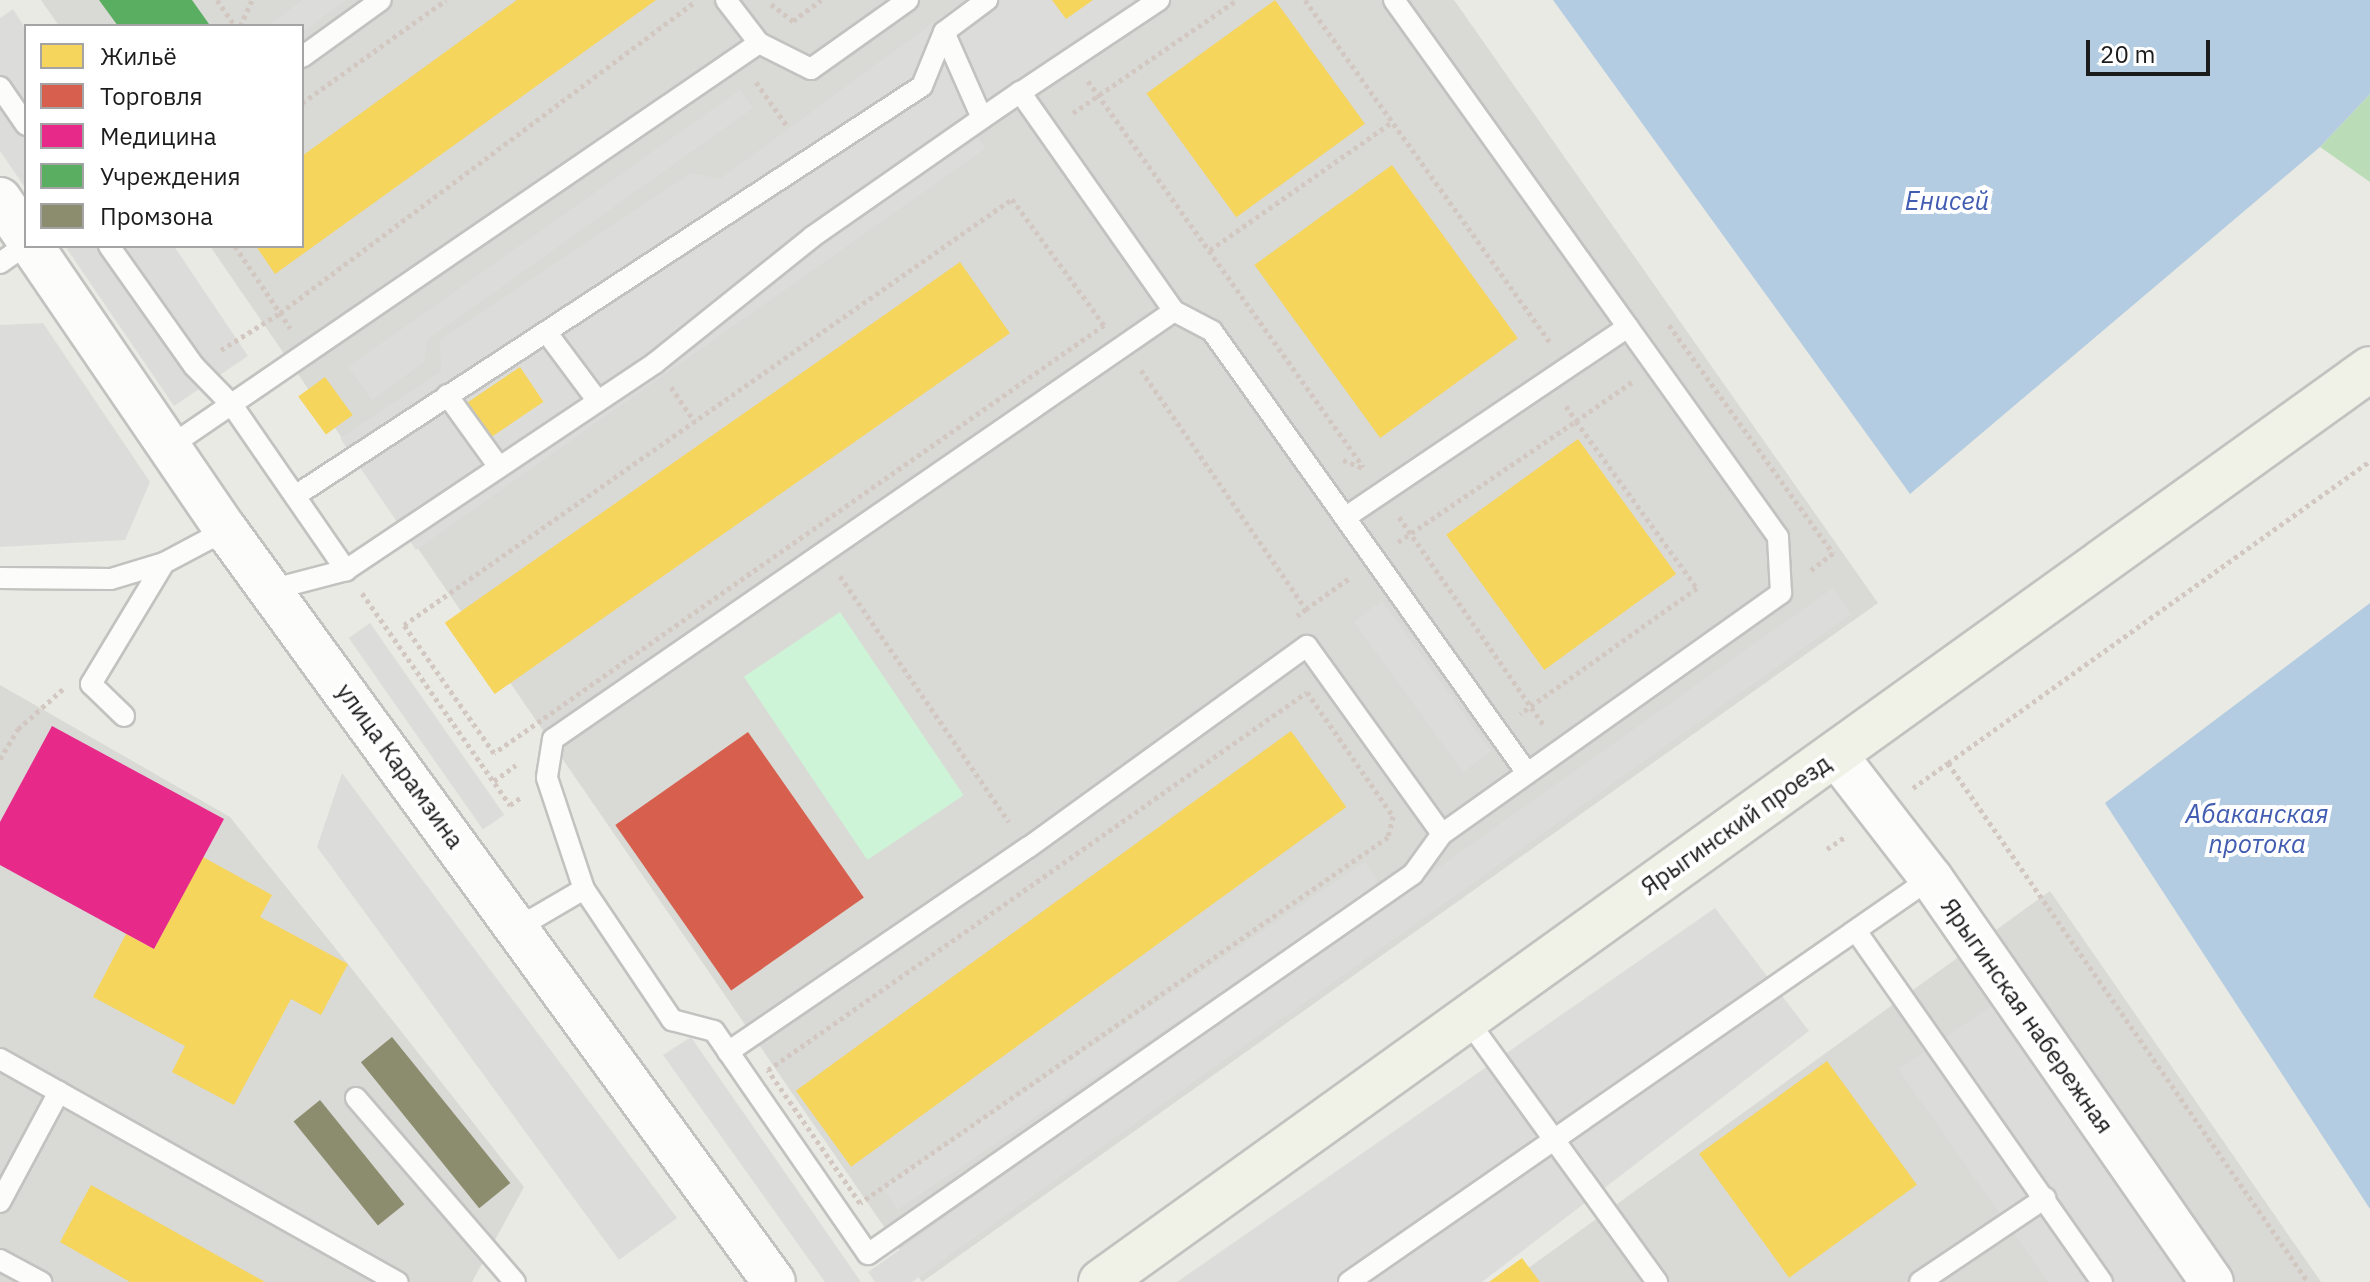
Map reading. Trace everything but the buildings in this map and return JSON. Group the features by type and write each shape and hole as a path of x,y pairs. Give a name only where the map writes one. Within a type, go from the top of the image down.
{"main road":[{"name":"Ярыгинский проезд","path":"1101,1282 2370,369"}],"street":[{"path":"0,199 24,234"},
{"name":"улица Карамзина","path":"31,248 226,530 519,927 774,1282"},
{"name":"Ярыгинская набережная","path":"1835,754 1931,878 2212,1282"}],"lane":[{"path":"304,56 381,0"},
{"path":"726,0 759,43 811,69 908,0"},
{"path":"295,496 922,86 944,32 987,0"},
{"path":"270,590 346,570 655,363 812,237 1020,92 1159,0"},
{"path":"1174,311 553,739 547,778 584,889 672,1020 714,1031 868,1254 1413,874 1442,834 1781,593 1778,537 1394,0"},
{"path":"944,32 982,118"},
{"path":"169,447 759,43"},
{"path":"0,87 24,122"},
{"path":"1020,92 1174,311 1212,331 1286,439 1346,517 1527,773"},
{"path":"0,263 24,248"},
{"path":"110,248 194,366 232,405 346,570"},
{"path":"1346,517 1628,327"},
{"path":"547,333 597,400"},
{"path":"447,395 499,467"},
{"path":"0,578 111,579 164,563 226,530"},
{"path":"124,716 91,684 164,563"},
{"path":"728,1052 1029,847 1307,646 1442,834"},
{"path":"1349,1282 1552,1138 1931,878"},
{"path":"519,927 584,889"},
{"path":"1856,931 2102,1282"},
{"path":"1466,1018 1657,1282"},
{"path":"0,1059 390,1280"},
{"path":"0,1202 59,1092"},
{"path":"356,1098 515,1282"},
{"path":"1920,1282 2045,1198"},
{"path":"0,1260 41,1282"}],"path":[{"path":"217,0 236,24"},
{"path":"239,24 252,0"},
{"path":"304,102 446,0"},
{"path":"194,366 280,313 691,0"},
{"path":"768,0 793,21 821,0"},
{"path":"1237,0 1099,96 1411,533 1560,750"},
{"path":"1305,0 1569,368"},
{"path":"738,59 787,126"},
{"path":"1210,250 1392,122"},
{"path":"1012,199 1104,325 494,753 404,625 695,422 1012,199"},
{"path":"236,248 308,354"},
{"path":"1538,351 1550,343"},
{"path":"1125,375 1150,359"},
{"path":"655,363 695,422"},
{"path":"1138,366 1306,609 1294,618"},
{"path":"1411,533 1657,366"},
{"path":"1531,707 1697,588 1550,382"},
{"path":"1286,439 1364,469"},
{"path":"1364,469 1376,460"},
{"path":"1827,849 2370,461"},
{"path":"851,563 838,572 1011,820 999,829"},
{"path":"346,570 510,805 547,778"},
{"path":"1307,692 1393,816 1388,837 860,1203 768,1070 1307,692"},
{"path":"1948,763 2308,1282"}],"shaded area":[{"path":"41,0 1454,0 1878,603 922,1282 211,248 304,248 304,24 58,24"},
{"path":"303,0 346,0 304,31 304,24 271,24"},
{"path":"964,0 1144,0 966,122 986,148 416,550 340,438 441,371 440,340 691,173 720,179"},
{"path":"13,9 24,26 24,186 0,151 0,18"},
{"path":"740,90 753,108 428,339 424,362 372,400 348,367"},
{"path":"66,248 175,248 248,356 174,406"},
{"path":"43,323 150,482 125,540 0,547 0,325"},
{"path":"1833,588 1851,614 912,1282 875,1282 868,1272"},
{"path":"1382,601 1491,751 1463,772 1354,622"},
{"path":"370,623 504,815 483,830 349,638"},
{"path":"0,685 230,817 348,964 524,1187 472,1282 0,1282"},
{"path":"342,773 677,1218 619,1260 317,847"},
{"path":"1365,862 1380,884 898,1210 883,1187"},
{"path":"2050,891 2321,1282 1509,1282"},
{"path":"1715,908 1809,1031 1482,1282 1177,1282"},
{"path":"1993,1005 2184,1282 2048,1282 1898,1069"},
{"path":"691,1037 861,1282 825,1282 663,1055"}],"green space":[{"path":"2370,94 2370,182 2320,147"},
{"path":"840,612 964,795 867,860 744,677"}],"water":[{"name":"Енисей","path":"1553,0 2370,0 2370,94 2320,147 1910,494"},
{"name":"Абаканская протока","path":"2370,603 2370,1209 2105,803"}]}
